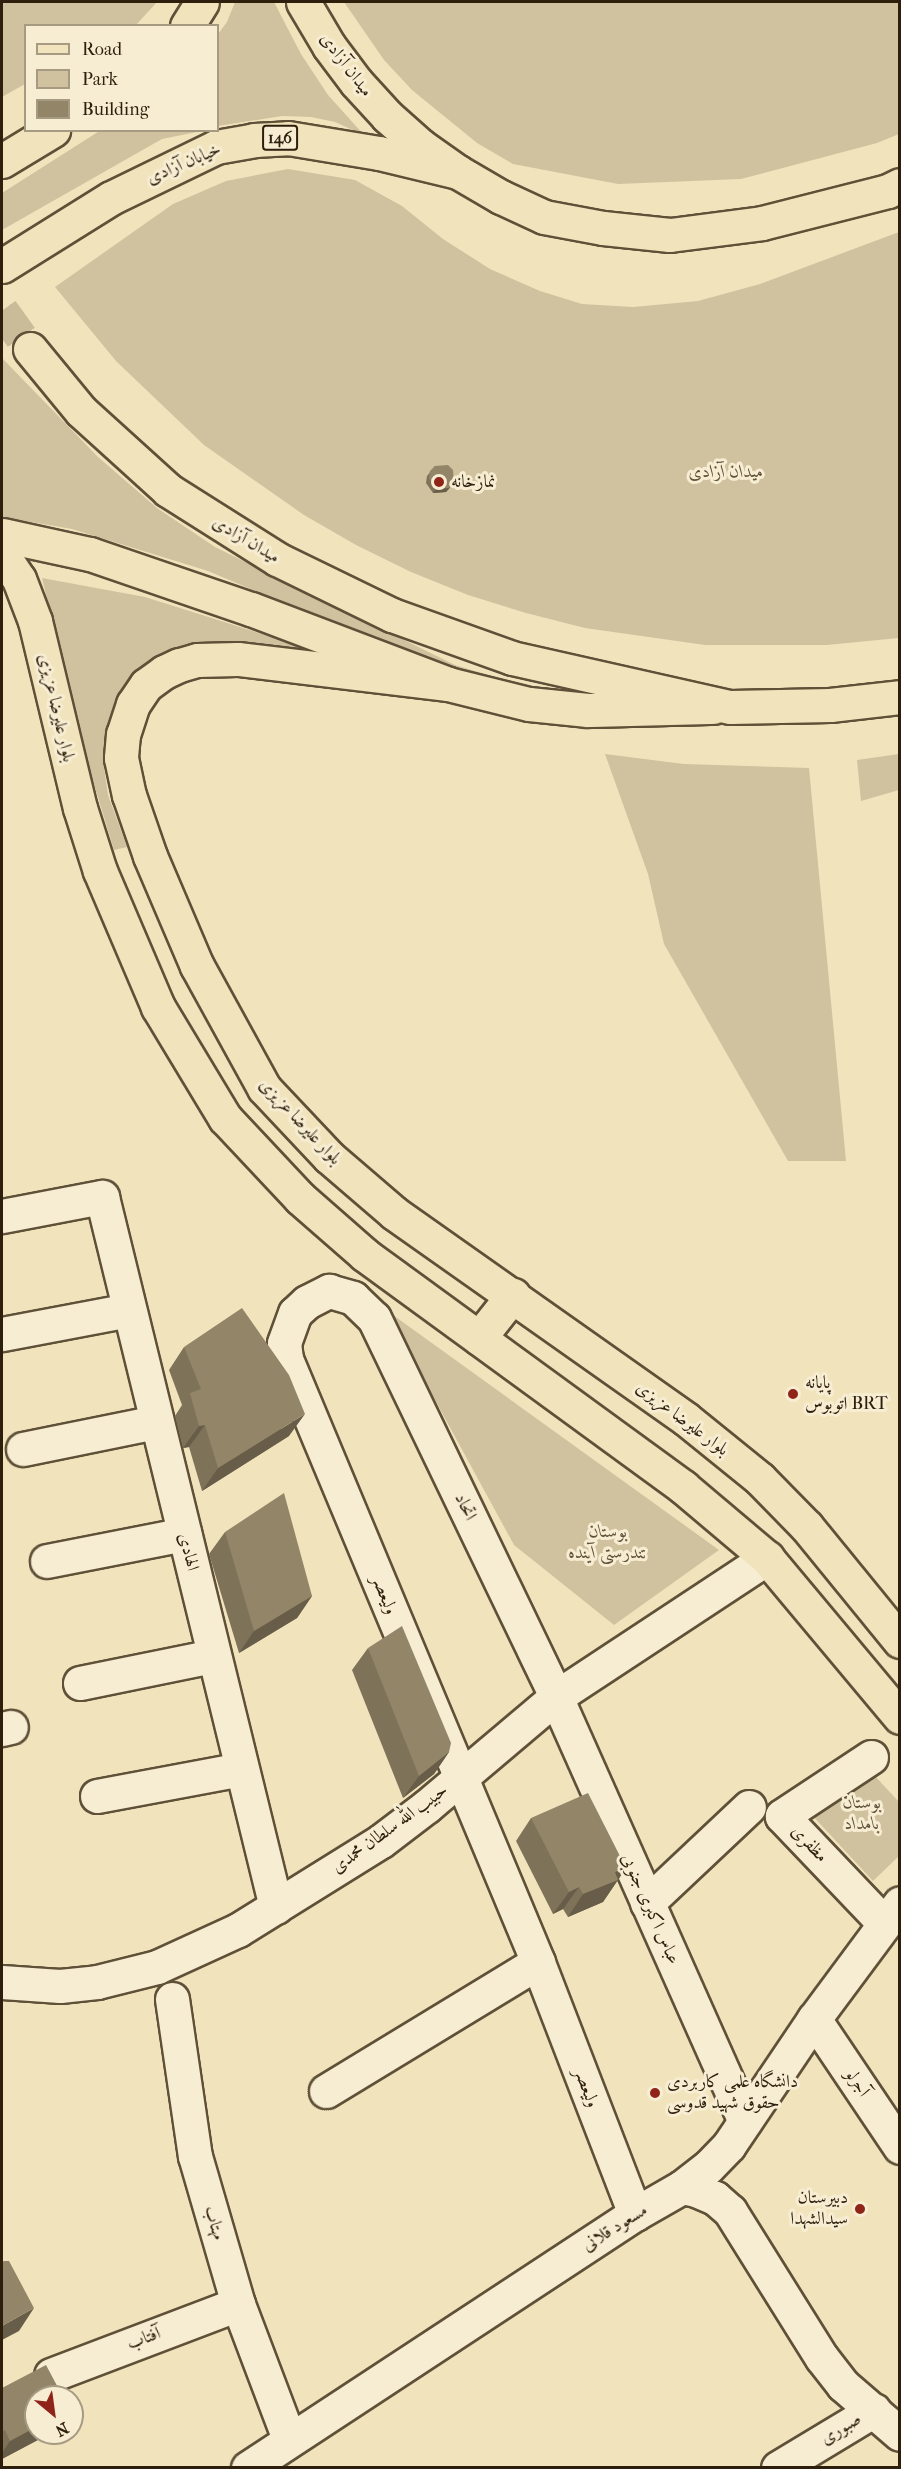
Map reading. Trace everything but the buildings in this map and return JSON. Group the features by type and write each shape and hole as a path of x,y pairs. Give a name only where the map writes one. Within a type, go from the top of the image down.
{"main road":[{"path":"188,24 201,2"},
{"name":"میدان آزادی","path":"303,2 329,46 356,82 412,138 458,172 501,197 544,217 603,228 670,235 762,224 896,188"},
{"path":"2,161 50,132"},
{"name":"خیابان آزادی","path":"2,266 111,198 216,147 254,140 288,138 380,153 458,172"},
{"name":"میدان آزادی","path":"30,349 81,411 168,490 277,560 392,615 451,639 586,677 730,706 830,705 900,697"},
{"path":"2,535 90,554 251,609 448,684 529,704 588,710 651,711 730,706"},
{"name":"بلوار علیرضا عزیزی","path":"2,554 19,579 35,621 80,808 100,871 158,1007 225,1118 300,1198 334,1229 683,1487 767,1558 900,1717"},
{"name":"بلوار علیرضا عزیزی","path":"448,684 237,659 197,660 164,672 146,685 133,704 123,734 121,758 129,795 150,856 197,966 264,1088 329,1157 394,1213 686,1419 760,1479 807,1527 900,1641"},
{"path":"100,871 150,856"},
{"path":"479,1338 513,1295"},
{"path":"767,1558 807,1527"}],"street":[{"name":"الهادی","path":"2,1216 102,1197 276,1907"},
{"name":"ولیعصر","path":"374,1318 353,1298 329,1291 307,1302 295,1313 284,1343 286,1359 538,1962 635,2214"},
{"path":"2,1334 129,1310"},
{"name":"اتحاد","path":"374,1318 556,1697"},
{"path":"23,1449 156,1422"},
{"path":"47,1561 184,1534"},
{"name":"حبیب الله سلطان محمدی","path":"2,1982 69,1985 97,1982 157,1967 238,1930 381,1841 460,1779 556,1697 767,1558"},
{"path":"80,1683 213,1656"},
{"name":"عباس اکبری جنوبی","path":"556,1697 745,2121"},
{"name":"مظفری","path":"871,1757 782,1816 892,1913"},
{"path":"97,1796 241,1769"},
{"path":"646,1903 749,1807"},
{"name":"مسعود قلانی","path":"248,2468 635,2214 682,2187 720,2156 814,2019 892,1913"},
{"path":"326,2091 538,1962"},
{"name":"مهتاب","path":"172,1999 195,2156 238,2304 290,2439"},
{"name":"آجرلو","path":"814,2019 900,2147"},
{"path":"682,2187 715,2198 730,2211 822,2358 843,2385 900,2434"},
{"name":"آفتاب","path":"51,2375 238,2304"},
{"name":"صبوری","path":"778,2468 874,2410"}],"green space":[{"path":"2,2 157,2 137,24 24,24 24,85 2,97"},
{"path":"235,2 274,2 301,54 328,95 364,135 335,122 311,117 282,116 219,126 219,33 227,22"},
{"path":"344,2 899,2 899,134 877,143 741,179 618,184 513,164 477,143 412,90 384,60"},
{"path":"98,132 197,132 162,139 2,230 2,193"},
{"name":"میدان آزادی","path":"288,169 355,180 402,206 443,239 490,269 540,291 582,304 633,307 698,301 760,284 899,232 899,638 827,645 705,645 585,628 526,613 468,595 411,572 356,545 304,515 204,445 116,361 55,287 173,204 226,181"},
{"path":"2,358 98,457 157,508 215,547 455,665 542,691 437,668 208,571 72,529 2,517"},
{"path":"42,578 145,597 370,668 305,654 124,691 113,710 103,761 108,795 127,847 114,850 79,735"},
{"path":"605,754 684,764 809,768 846,1161 788,1161 664,944 648,874"},
{"path":"899,754 899,790 861,801 857,760"},
{"name":"بوستان تندرستی آینده","path":"386,1310 719,1550 614,1625 514,1545"},
{"name":"بوستان بامداد","path":"863,1763 899,1802 899,1856 873,1881 810,1813"}],"tunnel":[{"path":"2,310 30,349"}],"place":[{"name":"نمازخانه","path":"439,482"},
{"name":"پایانه اتوبوس BRT","path":"793,1394"},
{"name":"دانشگاه علمی کاربردی حقوق شهید قدوسی","path":"655,2093"},
{"name":"دبيرستان سیدالشهدا","path":"860,2209"}]}
